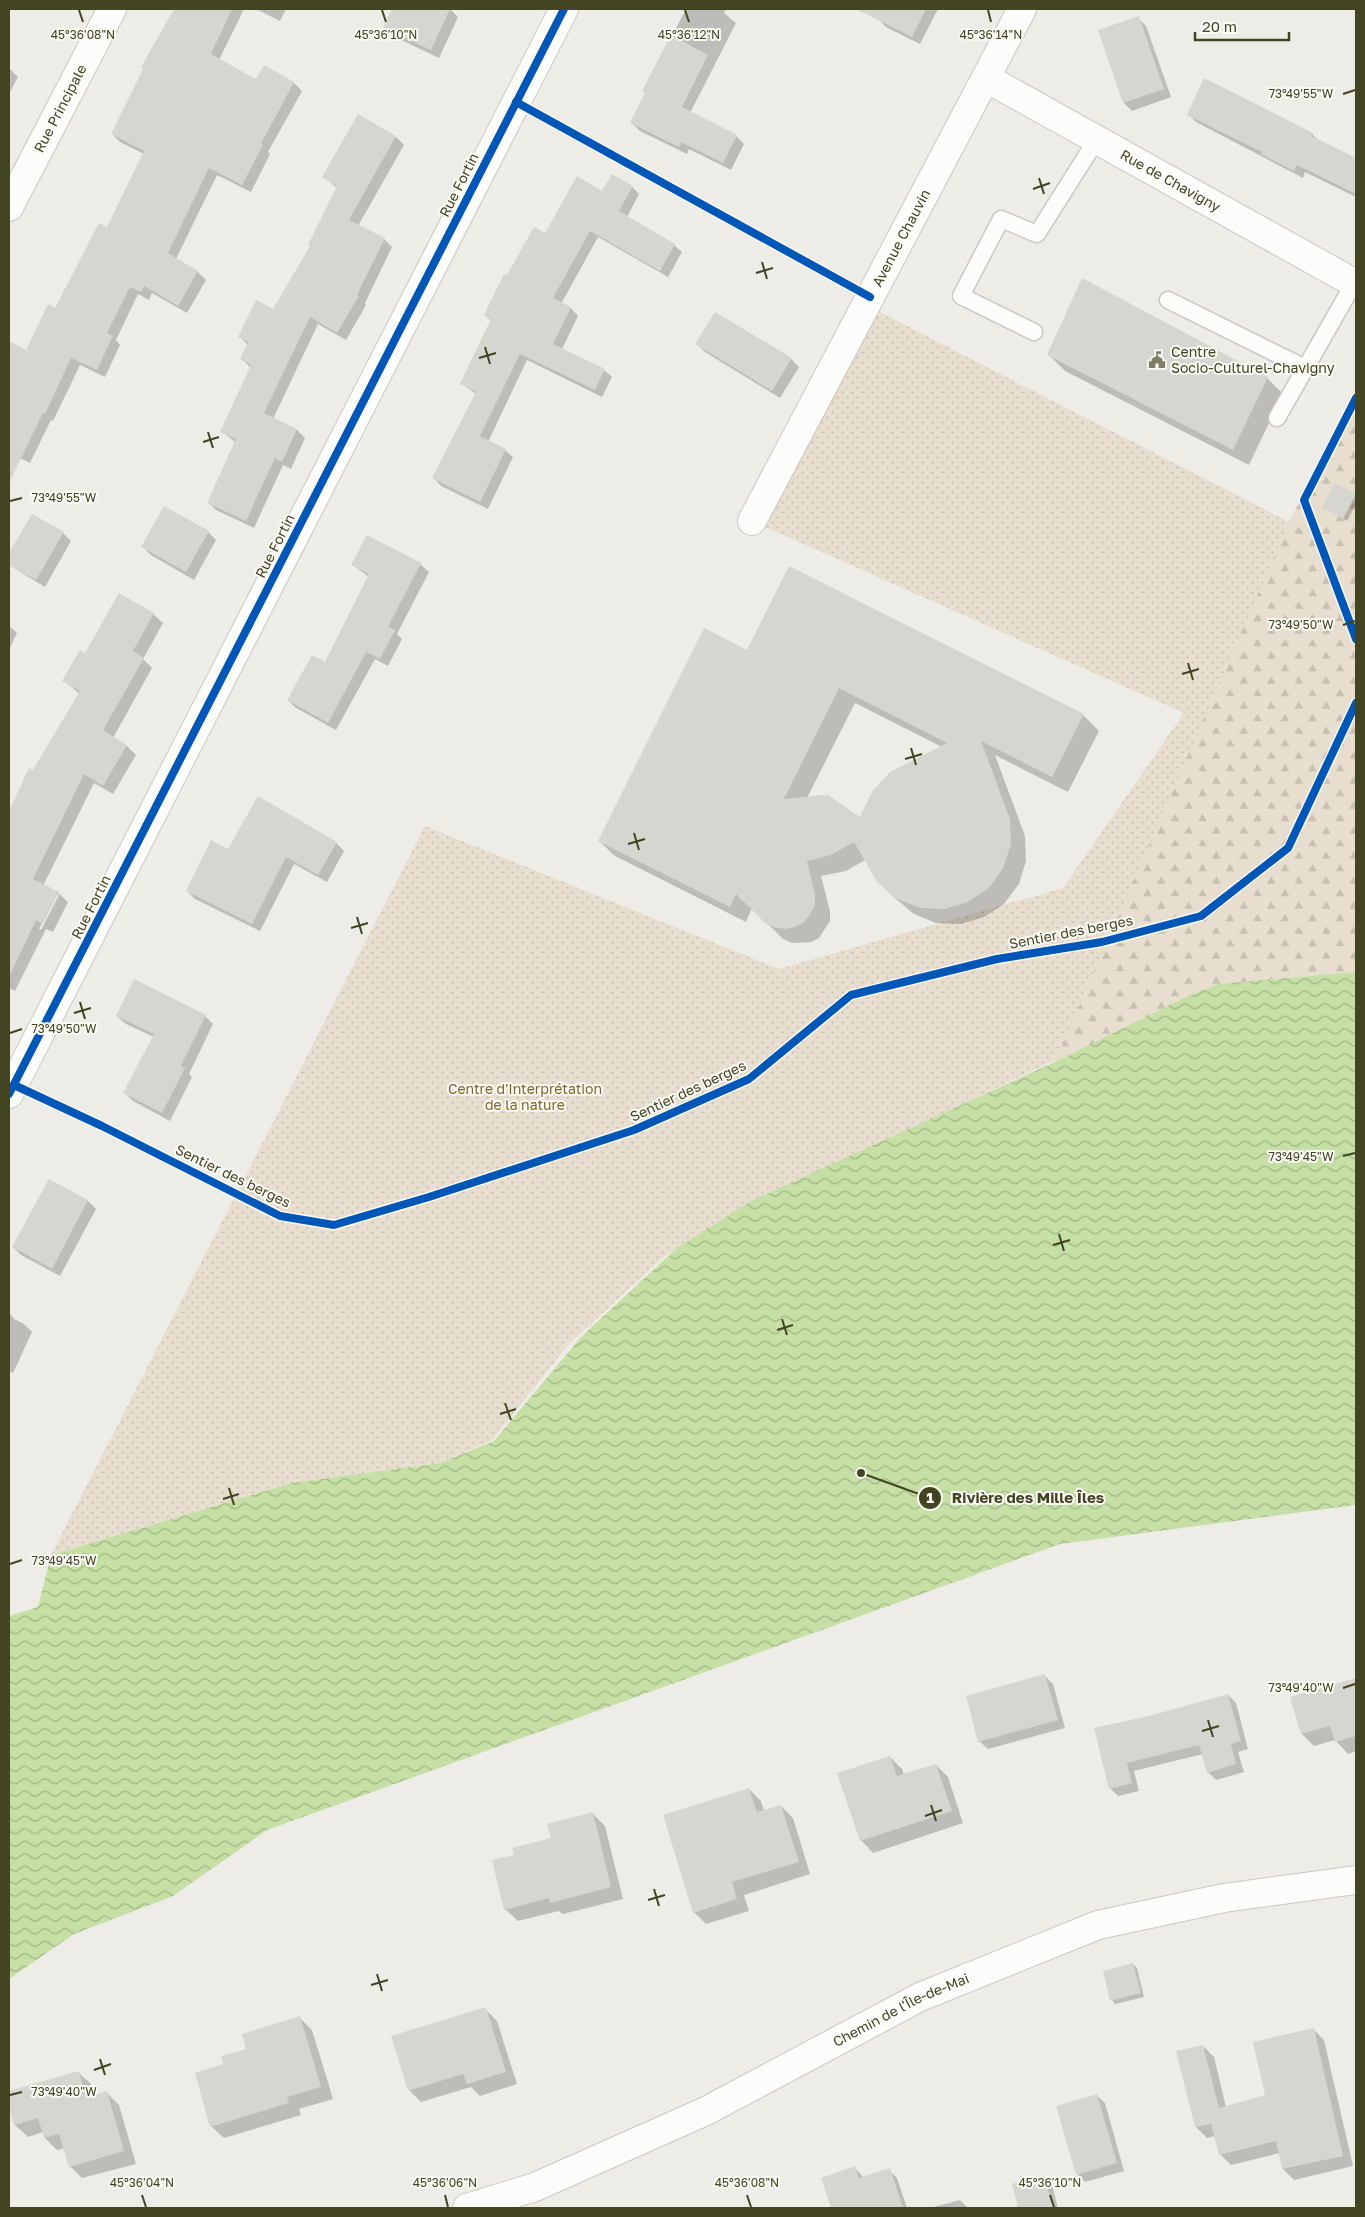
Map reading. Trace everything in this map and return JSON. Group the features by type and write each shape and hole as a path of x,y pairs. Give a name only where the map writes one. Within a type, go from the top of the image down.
{"street":[{"name":"Rue Principale","path":"9,207 112,9"},
{"name":"Rue Fortin","path":"9,1094 564,9"},
{"name":"Avenue Chauvin","path":"752,521 1022,9"},
{"name":"Rue de Chavigny","path":"986,78 1355,283"},
{"name":"Chemin de l'Île-de-Mai","path":"467,2208 535,2187 706,2111 920,1997 1098,1925 1224,1898 1356,1880"}],"lane":[{"path":"1034,332 962,296 1001,219 1037,234 1097,140"},
{"path":"1277,418 1355,283"},
{"path":"1168,300 1305,368"}],"green space":[{"name":"Centre d'Interprétation de la nature","path":"868,306 1289,522 1356,389 1356,972 1219,984 1013,1080 750,1207 665,1256 568,1345 492,1440 440,1463 292,1483 51,1555 425,826 779,969 1063,888 1184,713 754,522"},
{"path":"1356,393 1356,972 1219,984 1055,1062 1289,522 1324,461"}],"water":[{"path":"1356,972 1356,1505 1060,1544 267,1830 173,1896 74,1934 9,1979 9,1616 38,1607 51,1555 292,1483 440,1463 494,1441 581,1337 677,1248 753,1200 1055,1062 1186,997 1219,984"}],"building":[{"path":"174,9 232,9 211,54 256,79 264,65 294,82 261,144 263,145 242,185 209,168 168,253 198,271 178,306 144,286 141,292 130,287 107,333 113,336 97,370 71,358 45,414 43,413 9,483 9,341 26,350 48,304 55,308 99,223 107,227 144,151 111,134 143,69 141,67"},
{"path":"392,9 450,9 431,50 383,28"},
{"path":"856,9 926,9 912,37"},
{"path":"1139,16 1164,89 1123,103 1098,30"},
{"path":"671,35 708,55 682,107 737,135 723,163 681,142 679,147 630,123 645,93 642,91"},
{"path":"1204,78 1313,133 1311,136 1356,158 1356,194 1297,165 1294,171 1261,154 1262,152 1187,115"},
{"path":"358,114 396,136 349,220 385,238 357,295 359,296 337,333 310,317 264,413 297,429 282,462 275,458 246,521 207,503 236,439 220,432 251,365 240,359 248,342 238,337 256,300 273,309 310,246 308,245 337,186 322,177"},
{"path":"612,174 633,186 619,211 675,244 660,271 590,231 553,298 571,307 553,344 605,369 595,390 520,354 480,436 506,449 480,502 432,478 476,392 460,384 491,319 484,315 504,274 507,275 534,227 545,233 577,176 602,191"},
{"path":"1082,278 1268,377 1233,450 1047,355"},
{"path":"715,312 792,358 772,391 695,344"},
{"path":"1335,483 1356,494 1343,519 1322,507"},
{"path":"164,506 209,531 186,572 141,547"},
{"path":"32,514 64,532 36,580 9,565 9,553"},
{"path":"367,535 421,563 388,627 395,630 380,659 366,652 328,723 287,700 312,655 325,662 369,574 351,565"},
{"path":"789,566 1084,714 1052,777 981,741 1010,819 1011,844 1003,868 989,888 968,902 944,909 920,908 897,899 877,882 854,842 831,855 807,861 815,895 815,905 804,922 795,927 776,928 766,924 736,894 730,907 598,841 704,628 747,650","holes":["839,688 947,743 890,772 873,790 860,817 825,793 827,796 784,799"]},
{"path":"119,593 154,613 133,651 144,658 103,730 127,745 103,786 84,774 33,879 59,892 43,924 36,920 9,977 9,811 29,768 33,770 80,691 62,681 80,650 85,653"},
{"path":"258,796 337,842 318,875 286,857 252,924 186,891 211,840 228,849"},
{"path":"134,979 206,1015 181,1066 185,1068 162,1113 123,1093 154,1034 116,1016"},
{"path":"49,1179 88,1200 52,1269 12,1247"},
{"path":"1045,1674 1058,1720 978,1742 966,1696"},
{"path":"1356,1678 1356,1736 1335,1742 1330,1726 1301,1734 1290,1697"},
{"path":"1228,1694 1241,1741 1231,1744 1236,1764 1207,1773 1199,1745 1127,1763 1132,1783 1109,1789 1094,1728 1153,1715"},
{"path":"890,1756 897,1776 936,1764 952,1811 860,1841 837,1773"},
{"path":"749,1788 757,1812 781,1805 799,1862 732,1882 737,1899 693,1913 663,1815"},
{"path":"593,1812 611,1887 550,1903 549,1898 504,1910 492,1860 514,1855 512,1848 551,1838 547,1824"},
{"path":"1133,1963 1141,1993 1110,2001 1103,1971"},
{"path":"486,2007 506,2072 467,2084 463,2074 408,2091 391,2036"},
{"path":"300,2016 321,2087 287,2097 289,2103 210,2127 195,2073 223,2064 221,2056 246,2049 242,2034"},
{"path":"1314,2028 1343,2156 1282,2169 1276,2141 1219,2155 1211,2124 1195,2127 1176,2051 1203,2045 1219,2108 1265,2095 1253,2042"},
{"path":"79,2071 86,2098 107,2091 124,2151 69,2167 59,2134 44,2138 38,2118 14,2125 9,2106 9,2091"},
{"path":"1097,2094 1117,2163 1076,2175 1056,2106"},
{"path":"855,2166 859,2178 890,2168 903,2208 831,2208 821,2178"},
{"path":"1044,2175 1053,2208 1018,2208 1012,2184"}],"cycle path":[{"path":"9,1094 564,9"},
{"path":"516,102 870,297"},
{"path":"1356,398 1304,500 1356,639"},
{"name":"Sentier des berges","path":"14,1085 102,1126 280,1216 334,1225 429,1197 634,1130 749,1079 851,995 997,959 1102,942 1201,916 1288,848 1356,703"}],"place":[{"name":"Centre Socio-Culturel-Chavigny","path":"1157,360"},
{"name":"Rivière des Mille Îles","path":"861,1473"}]}
